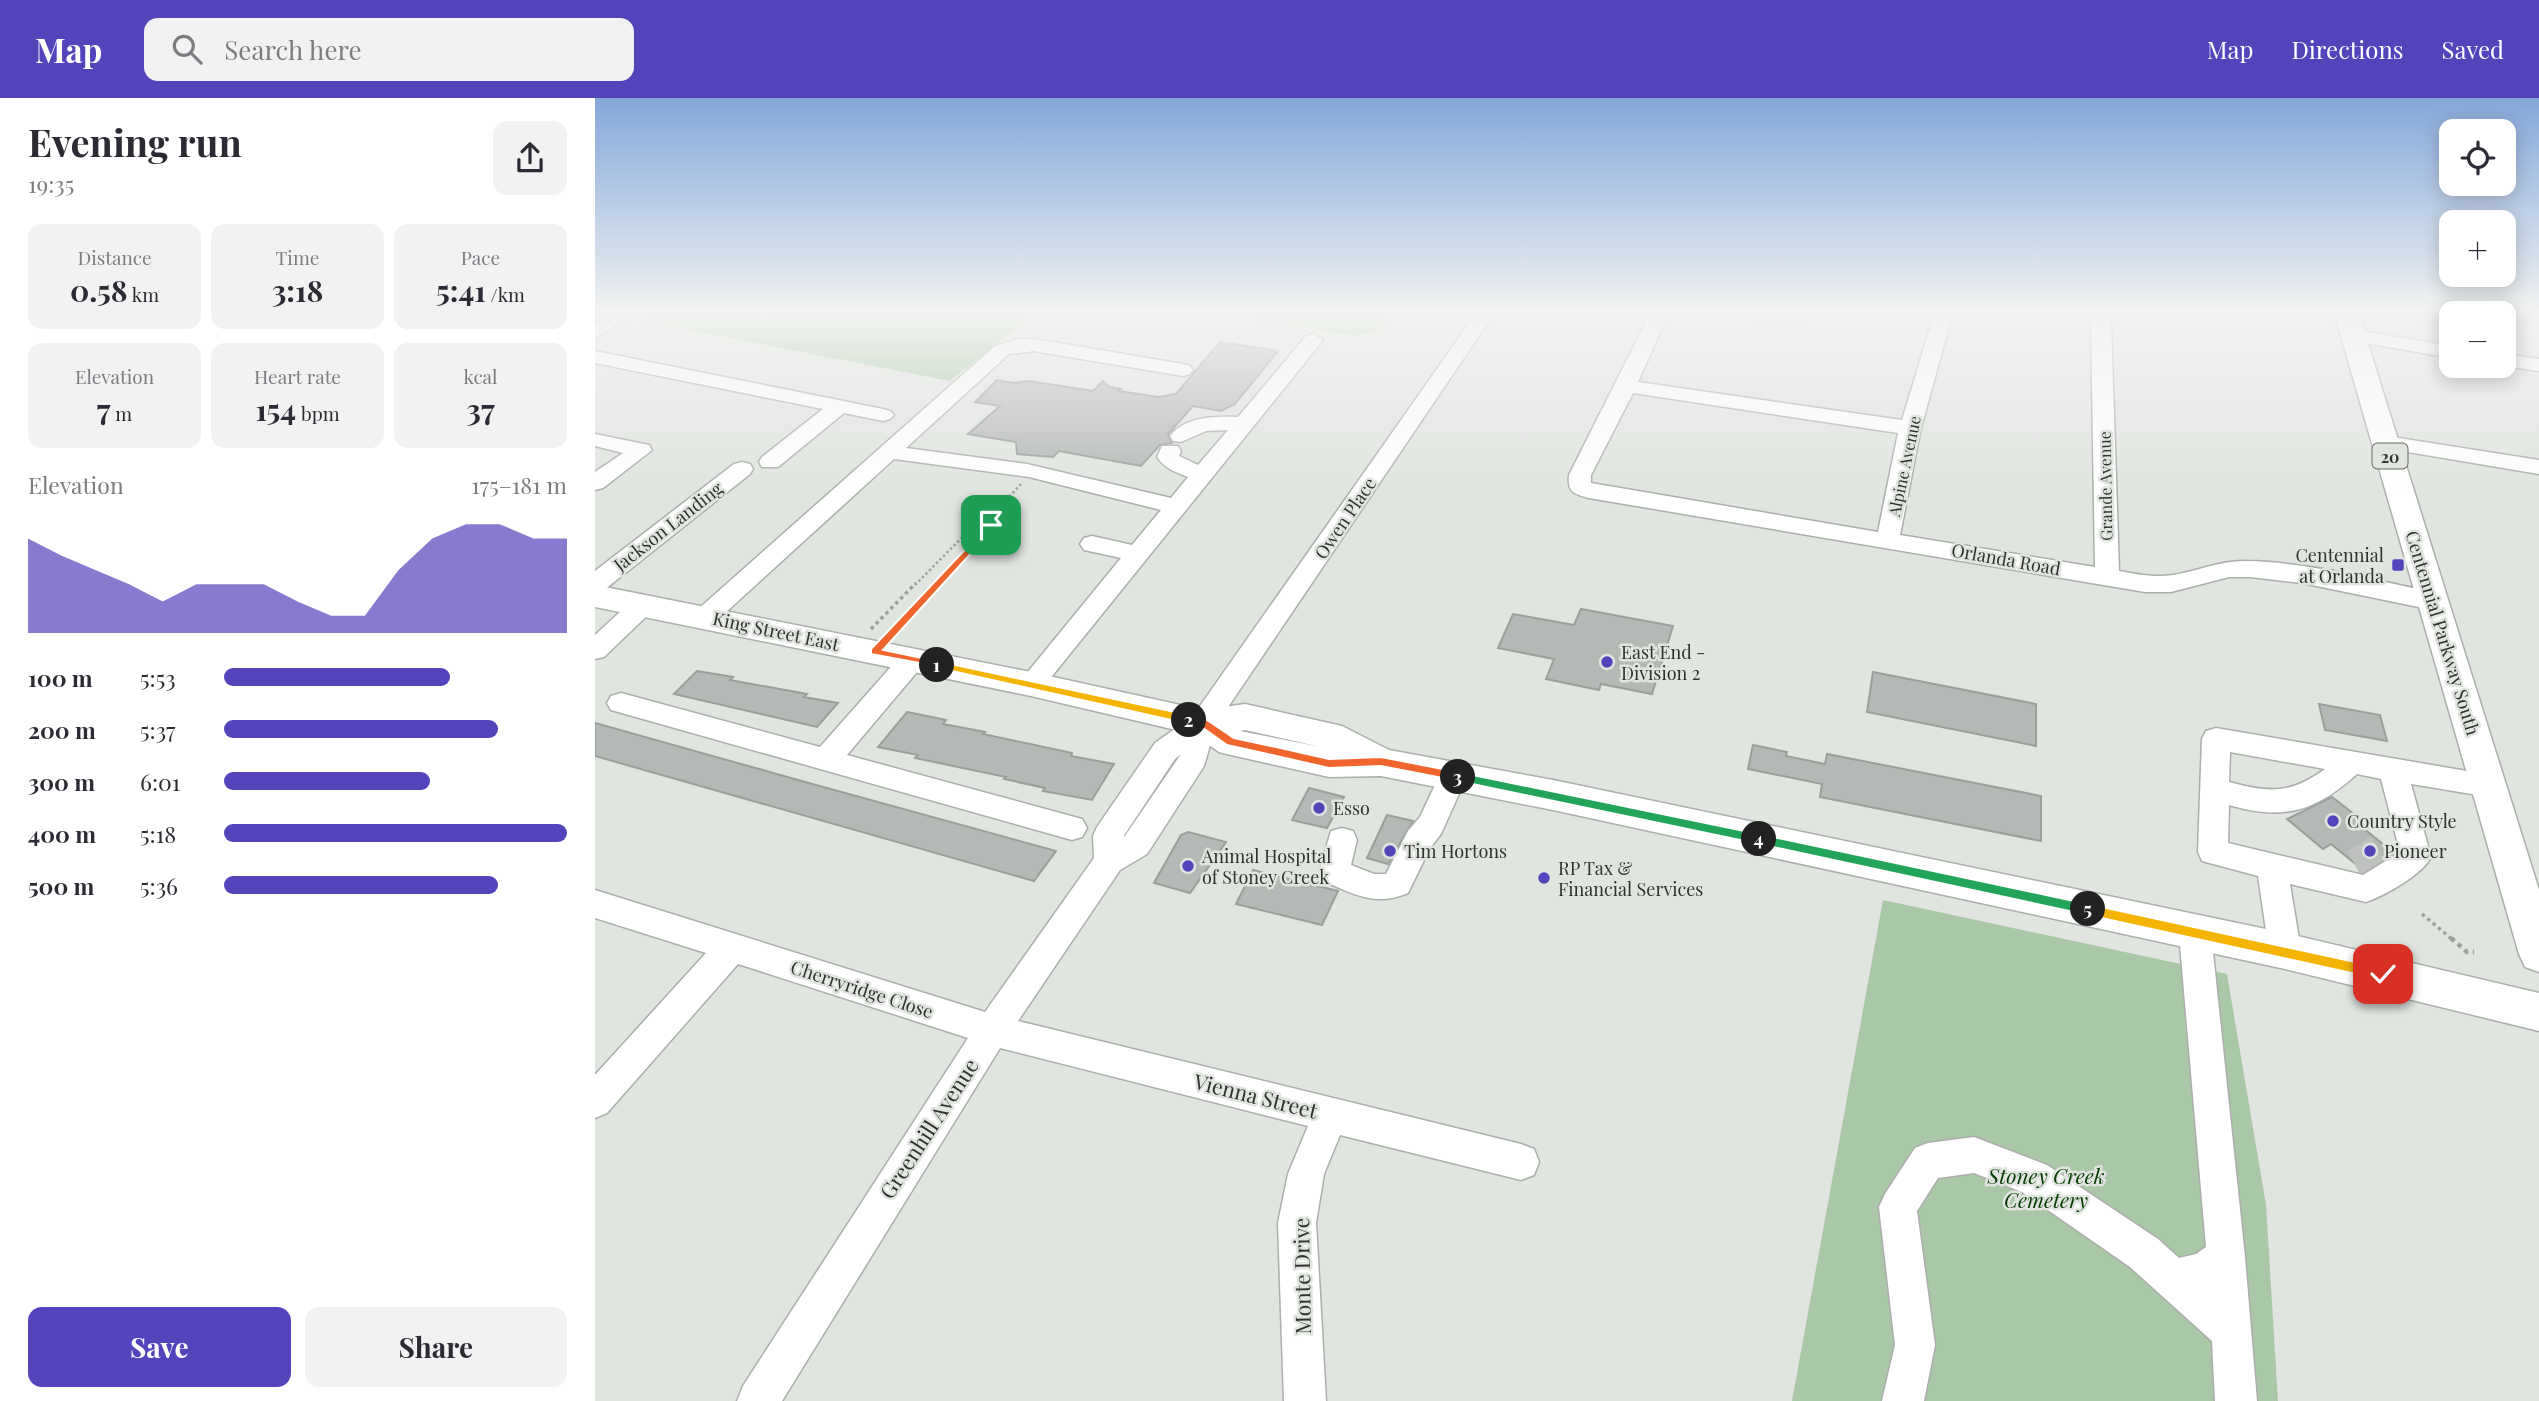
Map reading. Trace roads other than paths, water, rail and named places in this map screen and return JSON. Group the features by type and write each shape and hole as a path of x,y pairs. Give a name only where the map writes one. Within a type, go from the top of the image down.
{"main road":[{"name":"Centennial Parkway South","path":"2365,373 2539,954"},
{"name":"King Street East","path":"595,596 864,649 1203,723 1231,742 1329,763 1381,762 1453,776 2285,951 2539,1012"}],"street":[{"path":"676,373 883,415"},
{"path":"705,617 976,373"},
{"path":"1031,684 1286,373"},
{"name":"Owen Place","path":"1203,723 1444,373"},
{"path":"1632,373 1626,386 1910,428"},
{"name":"Alpine Avenue","path":"1888,539 1910,428 1926,373"},
{"name":"Grande Avenue","path":"2102,373 2107,577"},
{"name":"Orlanda Road","path":"1626,386 1580,475 1579,487 1589,491 2145,584 2171,584 2229,569 2264,569 2433,601"},
{"path":"770,462 840,407"},
{"path":"1204,475 1177,465 1168,457 1175,444 1199,425 1216,422 1245,424"},
{"path":"595,440 641,450 595,483"},
{"path":"2386,442 2539,467"},
{"path":"890,452 1029,476 1178,507"},
{"name":"Jackson Landing","path":"595,584 742,469"},
{"path":"1097,540 1143,549"},
{"path":"596,649 643,605"},
{"path":"826,760 913,660"},
{"path":"621,703 1072,828"},
{"name":"Greenhill Avenue","path":"758,1401 855,1242 991,1030 1108,861 1136,845 1194,758 1203,723"},
{"path":"2393,769 2396,839 2416,857 2366,889 2213,852 2216,739 2393,769 2490,786"},
{"path":"2215,789 2273,804 2287,803 2317,791 2352,762"},
{"path":"1342,840 1334,872 1377,888 1392,887 1397,884 1419,840 1431,825 1453,776"},
{"path":"2325,880 2354,863"},
{"path":"2272,868 2285,951"},
{"name":"Cherryridge Close","path":"595,904 991,1030"},
{"path":"2195,933 2226,1257 2236,1401"},
{"path":"595,1101 732,947"},
{"name":"Vienna Street","path":"991,1030 1521,1162"},
{"name":"Monte Drive","path":"1305,1401 1297,1223 1306,1174 1331,1114"},
{"path":"1903,1401 1915,1345 1898,1207 1928,1161 1974,1155 2034,1178 2144,1253 2231,1332"},
{"path":"2173,1279 2204,1271 2226,1257"}],"tunnel":[{"path":"2354,863 2385,846"}],"place":[{"name":"Centennial at Orlanda","path":"2398,565"},
{"name":"East End - Division 2","path":"1607,662"},
{"name":"Esso","path":"1319,808"},
{"name":"Country Style","path":"2333,821"},
{"name":"Tim Hortons","path":"1390,851"},
{"name":"Pioneer","path":"2370,851"},
{"name":"Animal Hospital of Stoney Creek","path":"1188,866"},
{"name":"RP Tax & Financial Services","path":"1544,878"}],"park label":[{"name":"Stoney Creek Cemetery","path":"2046,1187"}]}
